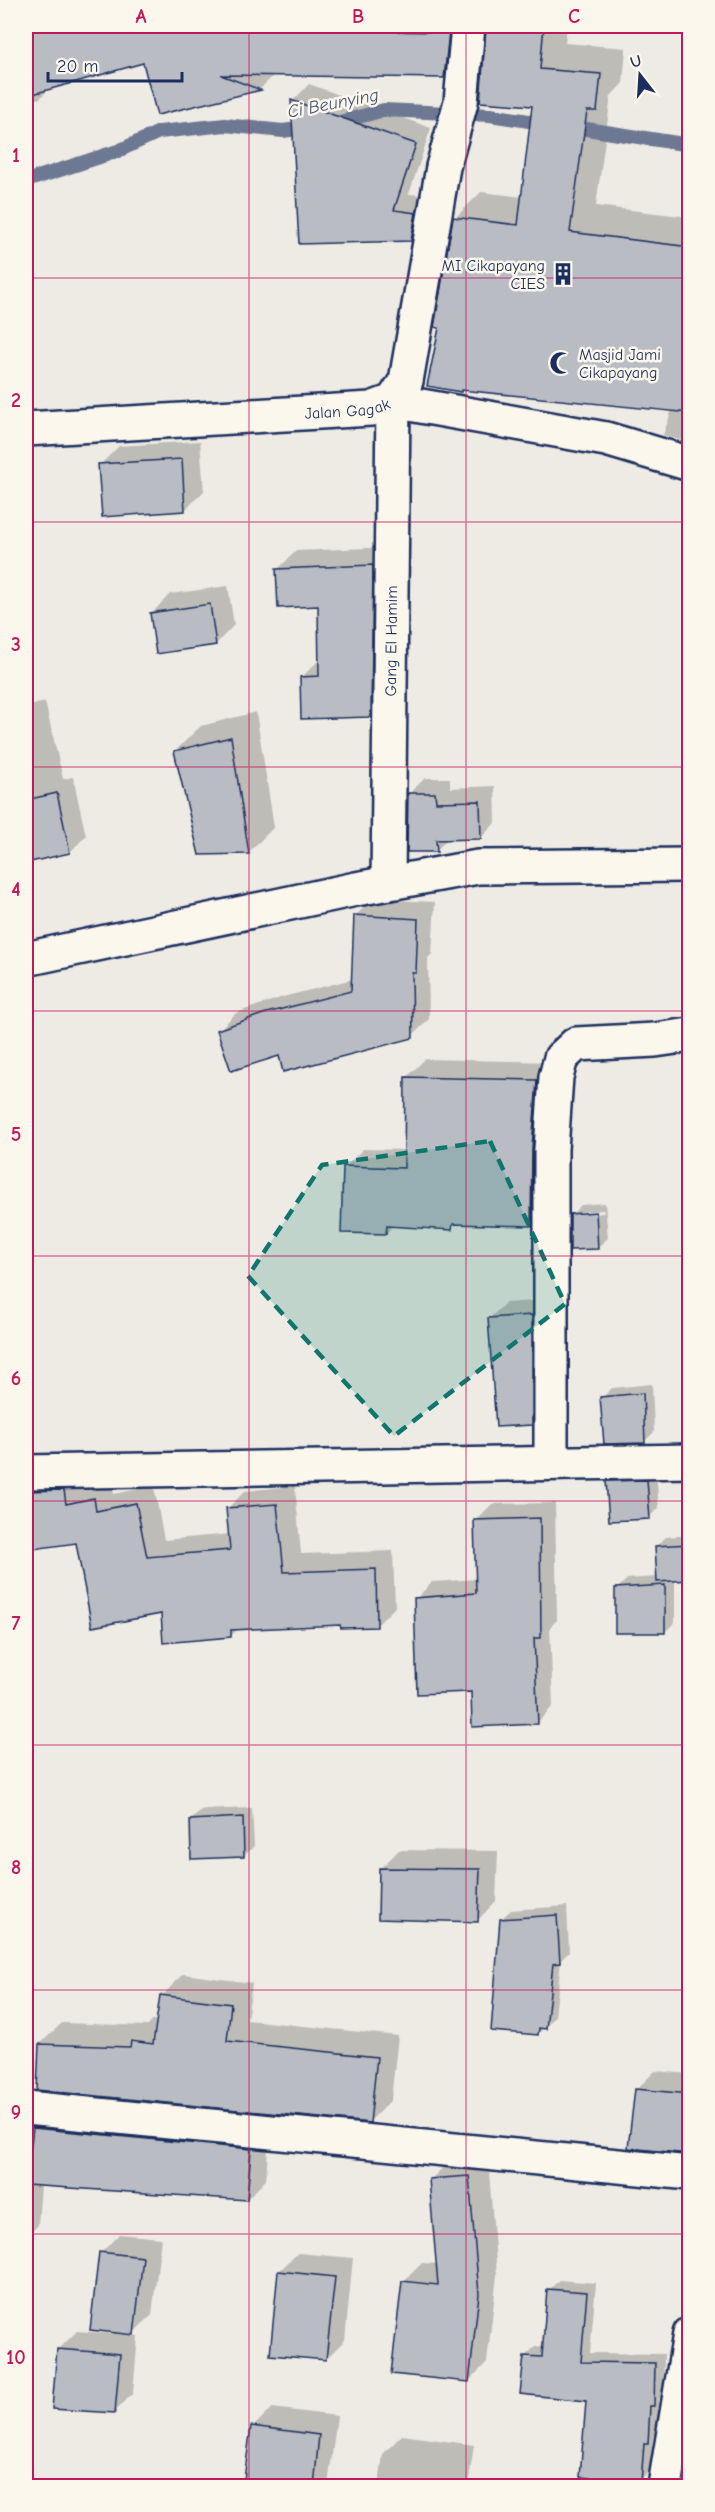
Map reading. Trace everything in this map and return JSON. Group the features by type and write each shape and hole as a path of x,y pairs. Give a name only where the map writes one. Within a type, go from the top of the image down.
{"street":[{"name":"Jalan Gagak","path":"26,429 371,409 393,401 406,381 443,167 461,102 468,26"},
{"path":"393,401 606,439 690,464"},
{"name":"Gang El Hamim","path":"388,883 393,401"},
{"path":"26,959 388,883 478,867 690,865"},
{"path":"551,1463 550,1149 556,1077 561,1058 576,1044 655,1040 690,1035"},
{"path":"26,1472 690,1461"},
{"path":"26,2108 690,2173"},
{"path":"665,2487 690,2334"}],"highlighted area":[{"path":"490,1141 565,1304 394,1436 248,1276 322,1165"}],"building":[{"path":"26,26 368,26 369,31 449,32 444,78 221,75 261,90 157,115 143,63 26,96"},
{"path":"486,26 544,26 540,69 601,74 597,111 587,111 570,232 690,247 690,413 461,390 461,392 427,386 439,328 434,327 453,217 518,225 532,106 480,102"},
{"path":"291,100 416,144 394,210 416,213 411,241 299,244"},
{"path":"182,459 185,511 102,517 98,464"},
{"path":"373,565 371,717 301,719 300,677 319,676 318,606 278,608 276,569"},
{"path":"210,604 216,645 156,654 150,613"},
{"path":"231,737 249,854 199,855 174,751"},
{"path":"57,793 70,853 26,863 26,800"},
{"path":"408,793 435,793 436,802 480,801 481,839 436,840 437,852 407,852"},
{"path":"354,915 418,919 416,973 412,973 413,1038 283,1072 279,1056 231,1071 217,1030 263,1014 351,991"},
{"path":"405,1077 537,1080 532,1148 531,1226 453,1224 452,1230 387,1226 386,1234 341,1233 343,1166 404,1168"},
{"path":"596,1212 598,1249 570,1250 570,1214"},
{"path":"532,1315 532,1425 496,1427 488,1318"},
{"path":"643,1393 645,1443 604,1444 600,1397"},
{"path":"647,1480 650,1519 609,1521 606,1481"},
{"path":"64,1490 66,1504 94,1498 96,1511 136,1503 147,1557 230,1550 226,1508 277,1504 284,1572 376,1569 377,1627 341,1628 340,1625 231,1630 231,1637 163,1643 161,1614 92,1627 76,1543 26,1550 26,1491"},
{"path":"540,1518 541,1638 534,1638 538,1724 472,1727 471,1692 417,1694 414,1598 476,1593 474,1520"},
{"path":"690,1544 690,1580 657,1582 655,1546"},
{"path":"665,1585 665,1633 615,1633 615,1588"},
{"path":"243,1817 244,1857 191,1859 190,1820"},
{"path":"379,1868 480,1869 478,1922 378,1919"},
{"path":"557,1915 560,1963 553,1964 546,2029 539,2028 538,2035 491,2031 500,1919"},
{"path":"160,1995 231,2004 227,2041 377,2057 370,2123 37,2090 39,2044 130,2047 131,2041 153,2044"},
{"path":"635,2089 690,2094 690,2154 628,2148"},
{"path":"33,2128 251,2149 247,2200 26,2185"},
{"path":"469,2176 479,2294 469,2382 391,2374 402,2281 438,2285 429,2179"},
{"path":"99,2252 143,2257 134,2335 90,2330"},
{"path":"278,2271 335,2277 326,2360 270,2355"},
{"path":"547,2289 587,2292 581,2362 655,2363 654,2406 650,2406 648,2444 644,2444 641,2482 580,2477 586,2401 520,2394 524,2356 542,2357"},
{"path":"57,2349 120,2354 115,2413 52,2409"},
{"path":"251,2426 319,2435 314,2487 243,2487"}],"waterway":[{"name":"Ci Beunying","path":"333,124 384,110 490,115 548,124"},
{"name":"Ci Beunying","path":"26,181 118,151 159,132 225,125 283,131 311,127"},
{"name":"Ci Beunying","path":"567,126 690,145"}],"place":[{"name":"MI Cikapayang CIES","path":"563,274"},
{"name":"Masjid Jami Cikapayang","path":"561,363"}]}
